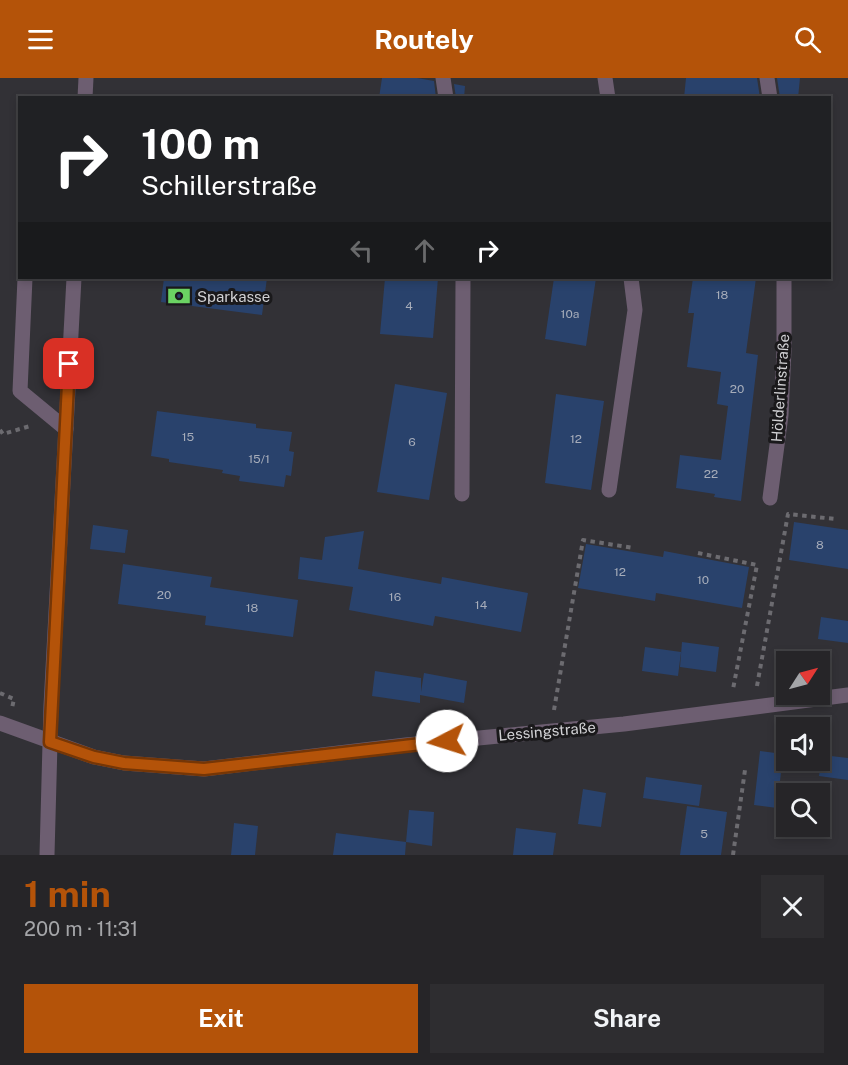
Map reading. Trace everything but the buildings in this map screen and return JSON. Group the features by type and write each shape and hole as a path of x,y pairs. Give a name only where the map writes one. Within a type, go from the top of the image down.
{"street":[{"path":"85,96 86,78"},
{"path":"443,78 446,96"},
{"path":"605,78 608,96"},
{"path":"767,78 770,96"},
{"path":"25,279 20,390 66,429"},
{"path":"46,855 74,279"},
{"path":"462,494 463,279"},
{"path":"609,490 635,310 631,279"},
{"name":"Hölderlinstraße","path":"770,498 781,415 784,279"},
{"name":"Lessingstraße","path":"0,723 94,757 124,763 204,769 729,711 848,695"}],"path":[{"path":"0,430 3,434 27,428 48,414"},
{"path":"753,707 788,514 835,519"},
{"path":"550,731 583,540 633,548"},
{"path":"698,553 757,565 729,711"},
{"path":"733,855 745,770"}],"place":[{"name":"Sparkasse","path":"179,296"}],"route":[{"path":"69,364 50,742 94,757 124,763 204,769 447,741"}]}
